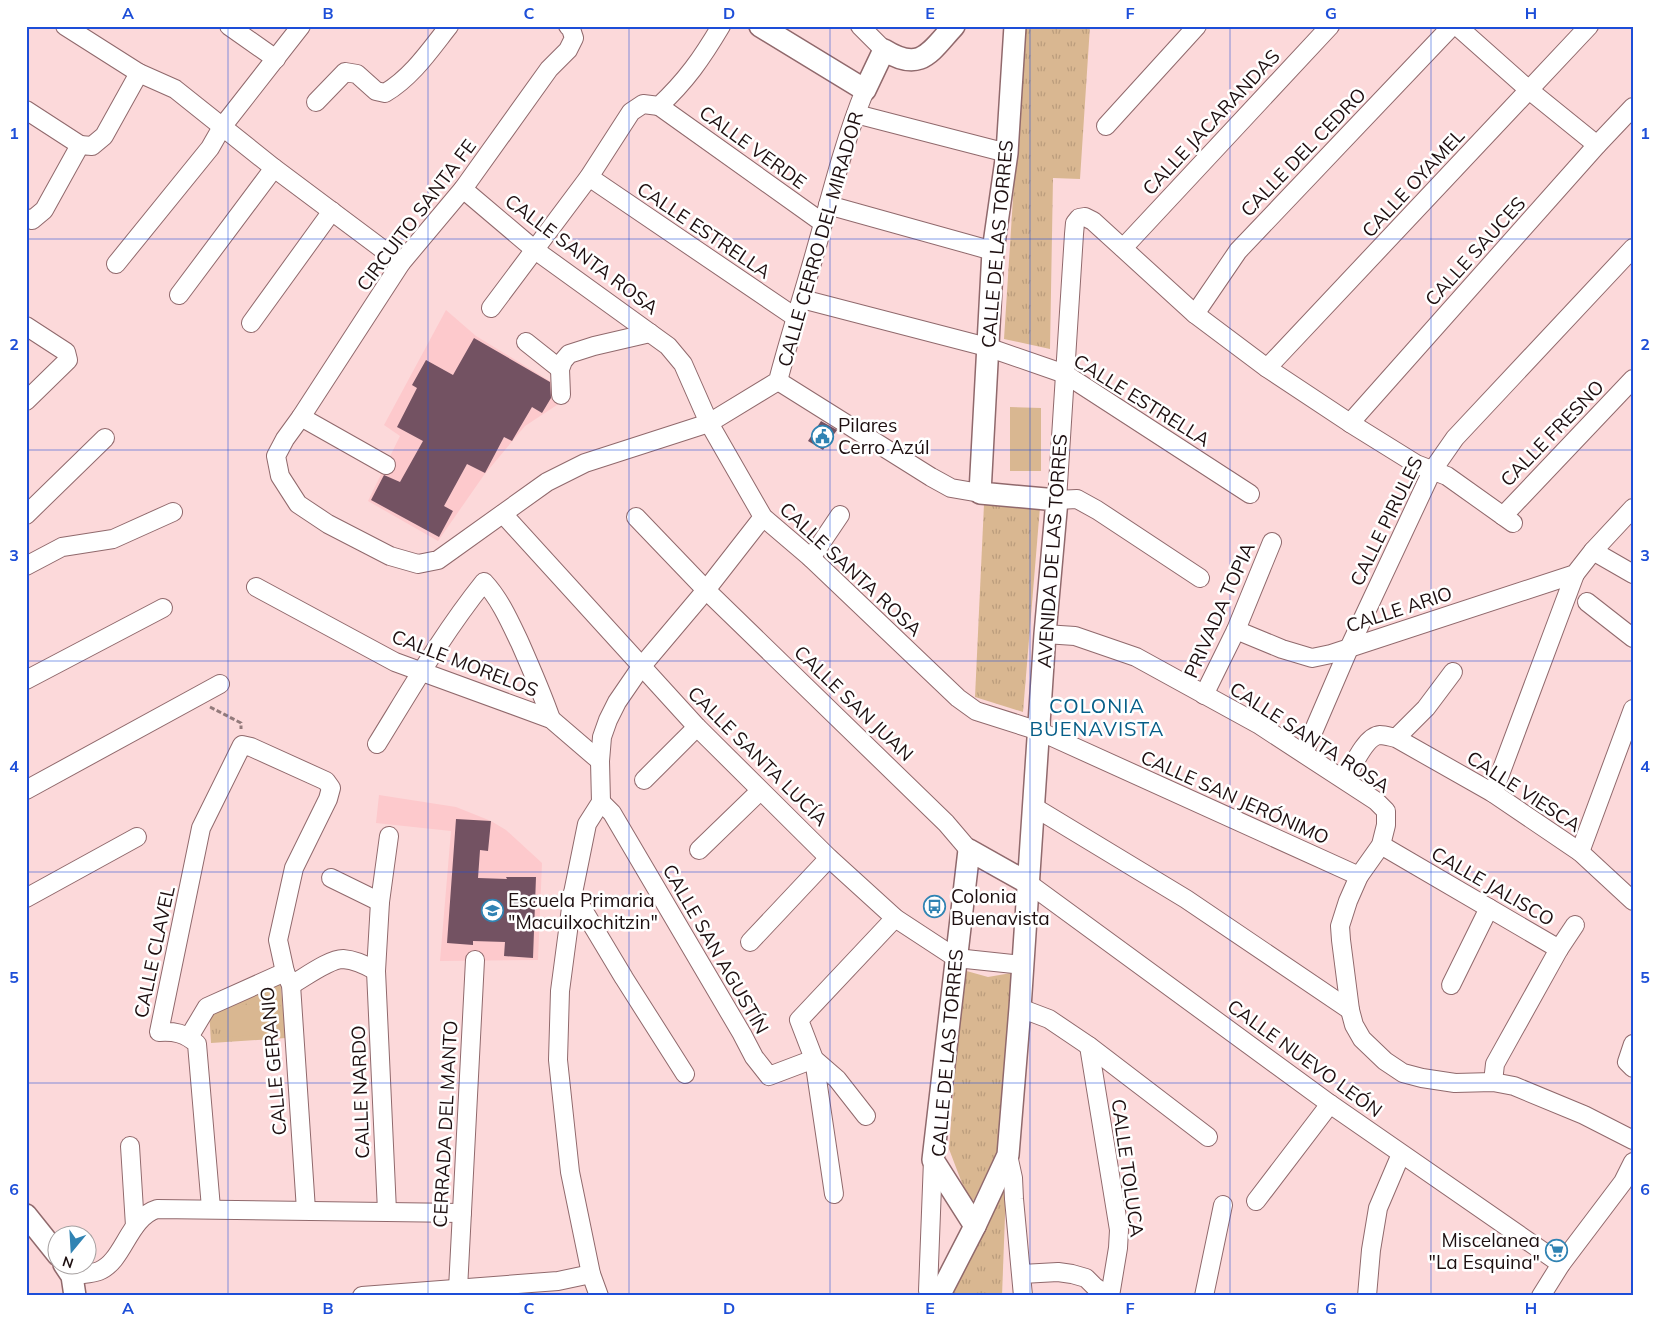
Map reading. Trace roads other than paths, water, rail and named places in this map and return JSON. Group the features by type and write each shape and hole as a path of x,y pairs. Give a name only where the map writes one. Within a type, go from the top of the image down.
{"street":[{"path":"65,26 139,73 175,89 274,168 401,263"},
{"path":"116,264 210,148 222,127 301,26"},
{"path":"316,102 345,72 357,74 376,91 385,93 398,85 408,75 449,26"},
{"path":"491,308 589,177 631,112 643,104 659,106 677,90 698,63 720,26"},
{"path":"760,26 865,90"},
{"path":"860,26 884,50 896,57 911,60 926,57 954,26"},
{"name":"CALLE DE LAS TORRES","path":"980,493 993,251 1006,154 1014,26"},
{"path":"1106,126 1197,26"},
{"name":"CALLE JACARANDAS","path":"1123,248 1330,26"},
{"name":"CALLE DEL CEDRO","path":"1195,314 1238,251 1452,26"},
{"path":"1456,26 1529,90 1597,145"},
{"name":"CALLE OYAMEL","path":"1267,368 1589,26"},
{"path":"231,27 276,59"},
{"name":"CIRCUITO SANTA FE","path":"418,564 390,556 328,524 298,504 280,476 276,456 285,439 401,263 463,188 549,69 568,50 571,32"},
{"name":"CALLE CERRO DEL MIRADOR","path":"418,564 438,560 547,482 585,464 710,423 778,381 795,317 802,299 856,114 884,50"},
{"path":"26,110 80,145 92,146 104,136 139,73"},
{"name":"CALLE VERDE","path":"659,106 823,223"},
{"name":"CALLE SAUCES","path":"1350,423 1633,107"},
{"path":"856,114 1006,154"},
{"path":"29,219 44,210 80,145"},
{"path":"179,295 274,168"},
{"name":"CALLE ESTRELLA","path":"589,177 795,317"},
{"name":"CALLE SANTA ROSA","path":"463,188 535,250 668,346 683,364 710,423 763,516 811,558 958,698 976,711 1038,731"},
{"path":"828,205 993,251"},
{"path":"251,323 332,211"},
{"name":"AVENIDA DE LAS TORRES","path":"1023,1296 1014,1199 1014,1178 1008,1155 1020,1008 1045,634 1057,500 1075,223 1079,218 1085,217 1093,221 1123,248"},
{"path":"1123,248 1195,314 1267,368 1350,423 1416,464 1432,471"},
{"name":"CALLE PIRULES","path":"1304,754 1350,646 1432,471 1455,438 1633,248"},
{"name":"CALLE ESTRELLA","path":"802,299 988,347 1065,374 1250,494"},
{"path":"26,326 66,352 68,360 26,400"},
{"path":"561,394 560,369 563,361 569,354 650,333"},
{"path":"526,342 560,369"},
{"name":"CALLE FRESNO","path":"1432,471 1447,476 1508,520 1633,379"},
{"path":"778,381 951,488 980,493 1057,500 1077,499 1097,510 1200,578"},
{"path":"301,417 386,465"},
{"path":"26,515 105,438"},
{"path":"1493,793 1575,574 1594,550 1633,508"},
{"path":"26,566 62,547 113,539 173,512"},
{"name":"CALLE SANTA LUCÍA","path":"503,514 697,727 829,858 895,918 956,958 1023,964"},
{"path":"811,558 840,514"},
{"path":"599,1296 591,1274 570,1172 558,1060 560,991 573,892 588,824 601,802 600,761 602,737 608,720 618,702 642,667 706,590 763,516"},
{"path":"636,517 706,590"},
{"name":"PRIVADA TOPIA","path":"1204,695 1236,630 1272,542"},
{"path":"1594,550 1633,574"},
{"name":"CALLE ARIO","path":"1236,630 1282,649 1312,658 1331,654 1350,646 1575,574"},
{"path":"377,744 422,671 468,602 484,582 492,591 513,628 540,686 551,719"},
{"name":"CALLE MORELOS","path":"256,587 395,662 551,719 600,761"},
{"name":"CALLE SAN JUAN","path":"706,590 946,823 969,850"},
{"path":"1588,602 1633,638"},
{"path":"26,680 163,608"},
{"name":"CALLE SANTA ROSA","path":"1045,634 1075,636 1136,657 1258,724 1376,801 1386,811 1386,825 1381,845 1360,876 1348,901 1340,926 1340,940 1350,1010 1354,1025 1362,1039 1385,1061 1402,1072 1422,1078 1455,1084 1493,1082 1514,1086 1584,1115 1633,1140"},
{"path":"1345,780 1363,747 1373,737 1388,736 1426,708 1453,672"},
{"path":"26,790 220,684"},
{"path":"1580,852 1633,709"},
{"path":"644,780 697,727"},
{"name":"CALLE SAN JERÓNIMO","path":"1038,731 1360,876"},
{"name":"CALLE VIESCA","path":"1388,736 1493,793 1580,852 1633,901"},
{"name":"CALLE CLAVEL","path":"189,1036 173,1031 159,1032 201,828 242,744 326,781 331,788 328,798"},
{"path":"700,850 760,791"},
{"name":"CALLE GERANIO","path":"306,1210 288,979 278,940 294,868 328,798"},
{"name":"CALLE SAN AGUSTÍN","path":"601,802 612,813 754,1057 769,1076 814,1059 799,1020 895,918"},
{"path":"1034,807 1186,899 1350,1010"},
{"name":"CALLE NARDO","path":"387,1211 376,971 380,902 389,836"},
{"path":"26,898 137,837"},
{"name":"CALLE JALISCO","path":"1381,845 1559,948 1495,1064 1493,1082"},
{"path":"969,850 1028,883"},
{"name":"CALLE DE LAS TORRES","path":"969,850 933,1160 975,1226"},
{"path":"750,942 829,858"},
{"path":"331,878 380,902"},
{"name":"CALLE NUEVO LEÓN","path":"1028,883 1330,1104 1561,1264"},
{"path":"573,892 624,978 685,1074"},
{"path":"1451,984 1489,908"},
{"path":"1559,948 1575,925"},
{"path":"211,1208 197,1044 189,1036 208,1008 342,959 363,964 376,971"},
{"name":"CERRADA DEL MANTO","path":"469,1290 462,1213 475,960"},
{"path":"1020,1008 1048,1019 1089,1046 1208,1136"},
{"path":"1633,1044 1627,1062 1633,1068"},
{"name":"CALLE TOLUCA","path":"1089,1046 1119,1230 1118,1248 1100,1293"},
{"path":"814,1059 837,1079 866,1116"},
{"path":"814,1059 834,1194"},
{"path":"1256,1201 1330,1104"},
{"path":"130,1146 135,1226"},
{"path":"1365,1295 1378,1208 1402,1154"},
{"name":"AVENIDA DE LAS TORRES","path":"975,1226 1008,1155"},
{"path":"933,1160 934,1294"},
{"path":"1541,1296 1561,1264 1623,1182 1633,1162"},
{"path":"1204,1296 1223,1205"},
{"path":"70,1279 99,1271 111,1263 135,1226 148,1212 157,1208 462,1213"},
{"path":"26,1214 48,1242"},
{"path":"934,1294 975,1226"},
{"path":"1022,1274 1058,1272 1072,1274 1086,1278 1100,1293"},
{"path":"362,1296 469,1290 558,1288 591,1274"}],"place":[{"name":"Pilares Cerro Azúl","path":"822,436"},
{"name":"Colonia Buenavista","path":"935,907"},
{"name":"Escuela Primaria \"Macuilxochitzin\"","path":"492,911"},
{"name":"Miscelanea \"La Esquina\"","path":"1556,1251"}],"district":[{"name":"COLONIA BUENAVISTA","path":"1097,716"}]}
